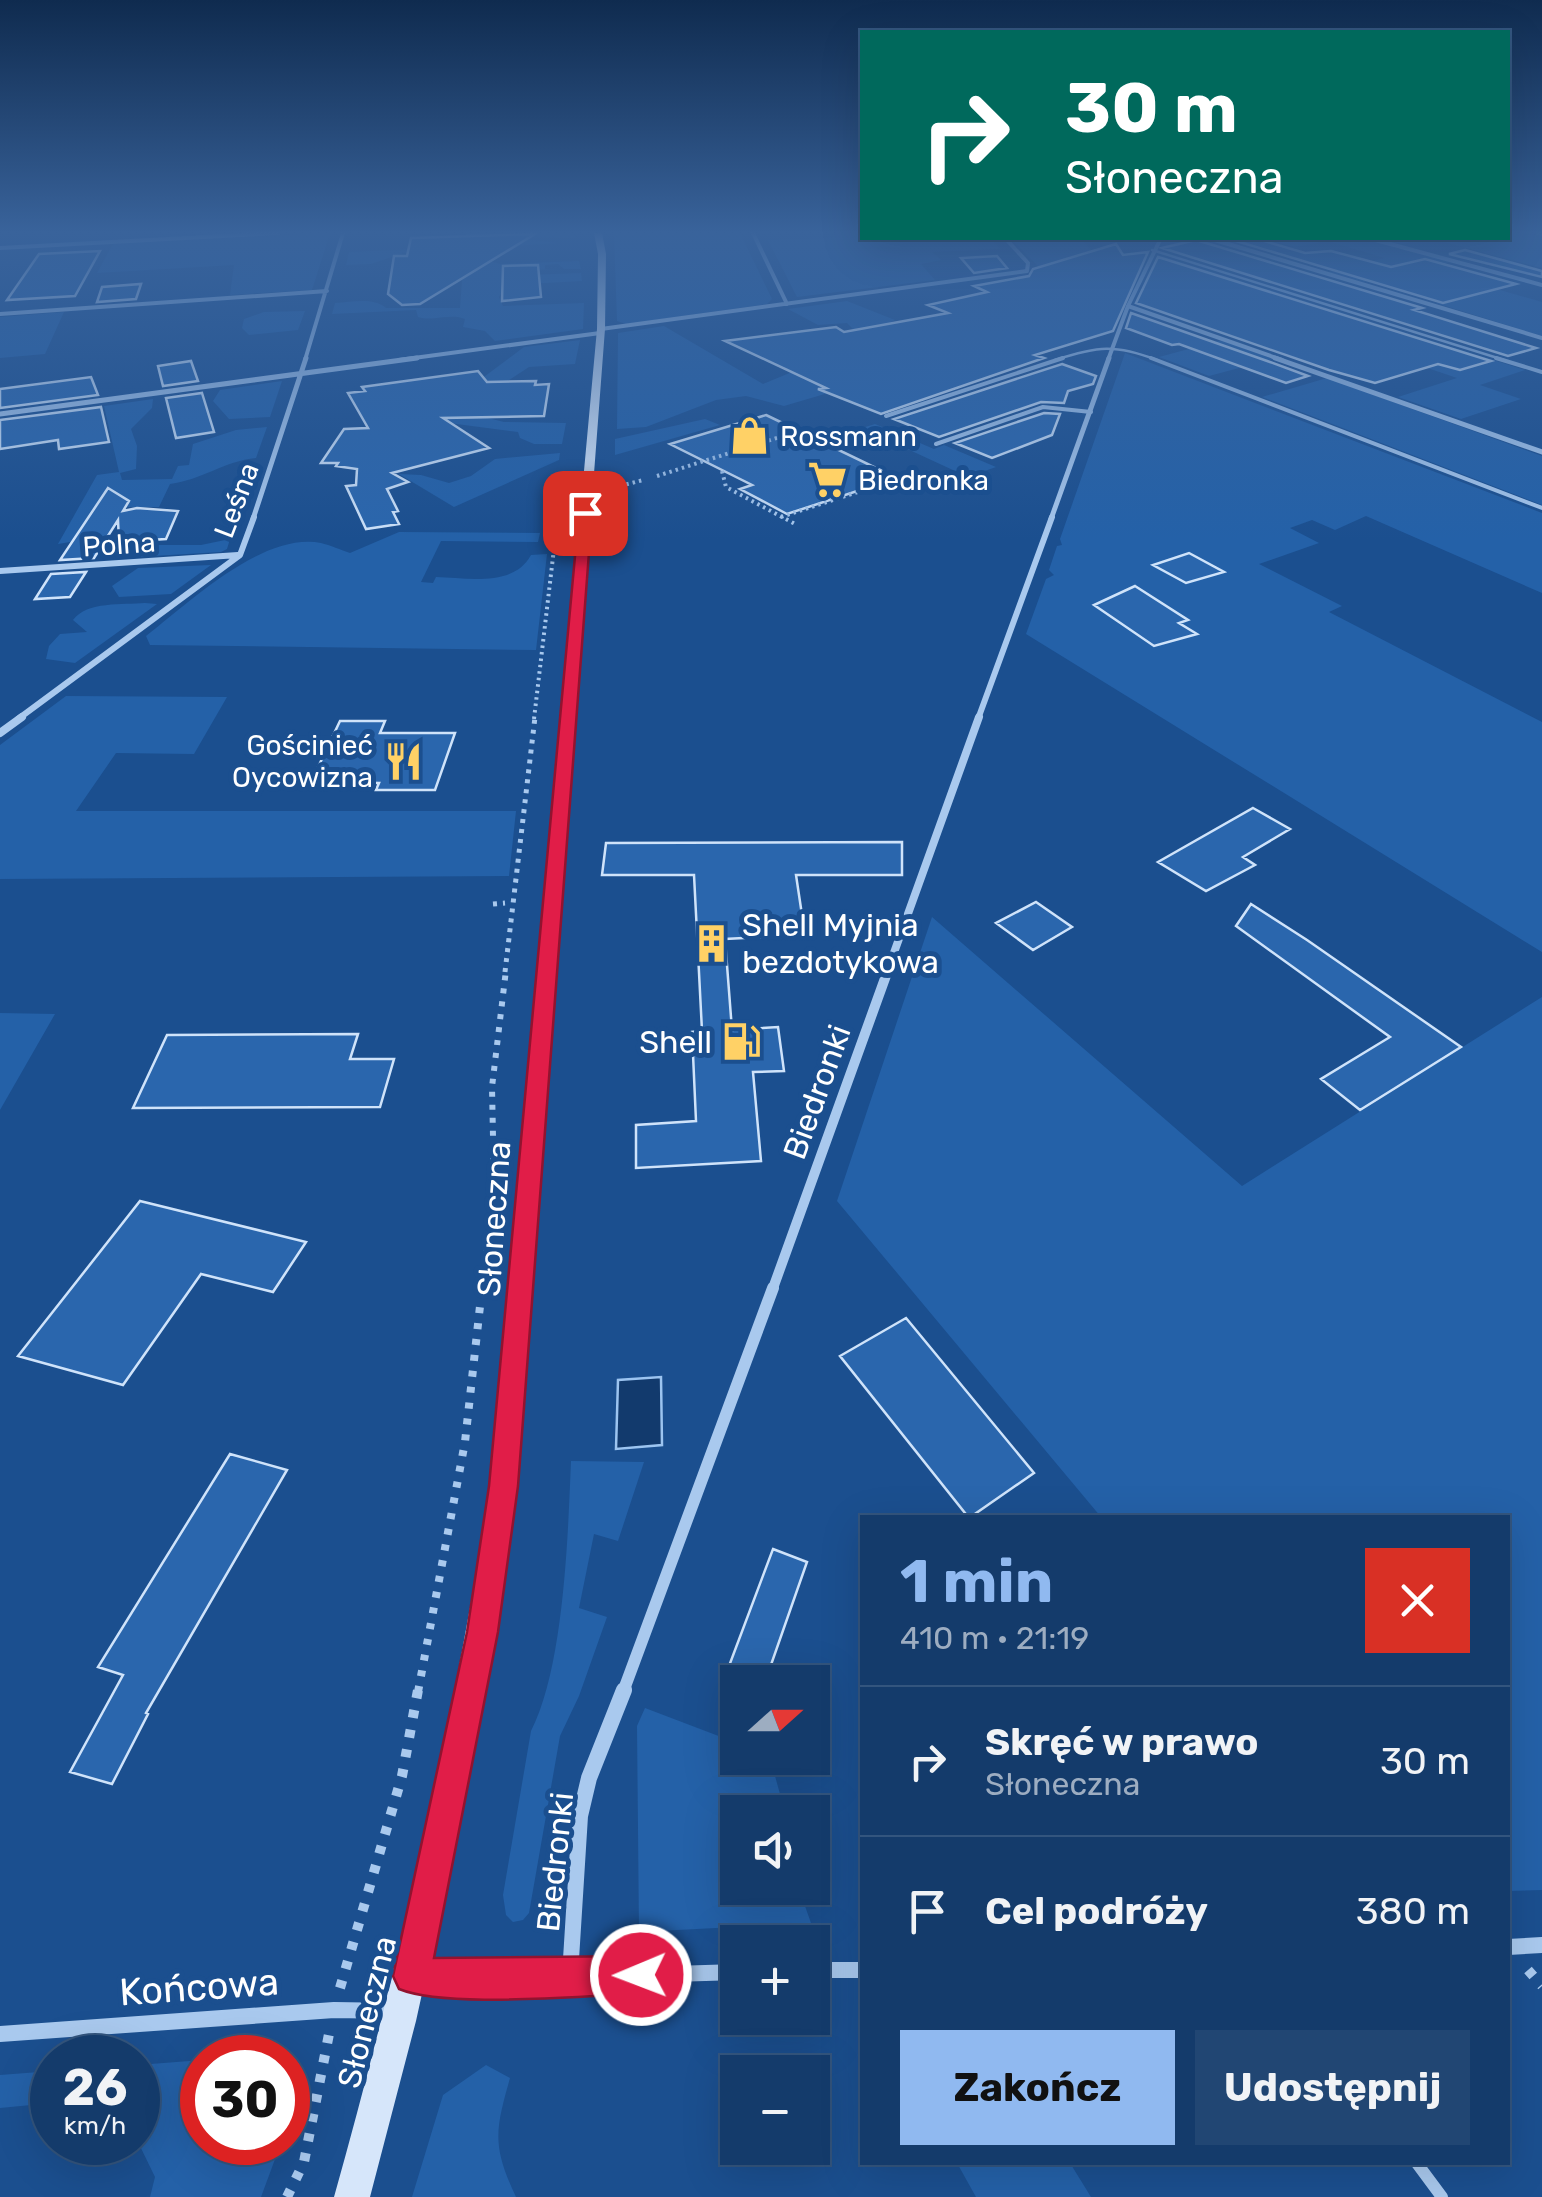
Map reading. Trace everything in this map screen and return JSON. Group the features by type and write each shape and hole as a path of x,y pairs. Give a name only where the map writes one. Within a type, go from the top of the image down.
{"main road":[{"name":"Słoneczna","path":"352,2197 412,1976 482,1632 504,1486 600,336"}],"street":[{"name":"Leśna","path":"0,733 240,555 262,500 312,336"},
{"path":"0,414 568,336"},
{"name":"Biedronki","path":"570,1976 580,1816 589,1778 659,1602 1119,336"},
{"path":"1212,336 1542,452"},
{"name":"Polna","path":"0,571 240,555"},
{"path":"1510,1946 1542,1945"},
{"path":"830,1970 860,1970"},
{"path":"412,1976 476,1980 720,1972"},
{"name":"Końcowa","path":"0,2034 334,2010 402,2011"}],"lane":[{"path":"1425,336 1542,372"},
{"path":"886,416 1092,348 1116,346 1542,508"},
{"path":"936,444 1043,406 1092,412"},
{"path":"1418,2165 1442,2197"}],"path":[{"path":"657,476 786,435 802,442"},
{"path":"722,471 726,487 797,525"},
{"path":"608,488 617,488 617,498 622,498 622,486 642,480"},
{"path":"781,516 885,483"},
{"path":"287,2197 304,2162 334,2010 402,1776 465,1442 494,1186 492,1088 560,499"},
{"path":"493,904 505,903"}],"shaded area":[{"path":"0,336 53,336 45,354 0,358"},
{"path":"490,336 535,336 495,341"},
{"path":"618,336 680,336 763,384 821,360 852,336 867,336 835,353 889,375 784,406 746,396 716,400 646,427 617,429"},
{"path":"1332,336 1415,336 1525,370 1480,385 1521,399 1461,419 1398,397 1457,378"},
{"path":"580,340 575,364 529,367 503,384 476,415 504,422 566,423 562,444 534,444 520,438 518,432 426,420 524,347"},
{"path":"1222,340 1273,359 1209,376 1159,357"},
{"path":"1125,353 1542,513 1542,593 1366,516 1335,530 1312,520 1290,528 1319,543 1259,564 1342,606 1329,612 1542,722 1542,952 1026,634 1046,579 1054,575 1049,570 1057,546 1062,545 1060,539"},
{"path":"1327,378 1542,456 1542,505 1262,397"},
{"path":"282,381 270,417 229,419 213,401 220,390"},
{"path":"153,399 152,408 131,429 137,446 136,469 120,473 122,480 172,479 178,466 189,465 193,444 236,430 267,427 256,458 170,484 159,507 119,507 76,541 58,544 97,475 119,472 104,406"},
{"path":"705,419 720,425 615,455 615,439"},
{"path":"875,424 934,449 944,445 996,467 968,477 862,428"},
{"path":"560,453 559,460 454,507 399,474 449,483 471,476 495,459"},
{"path":"399,532 540,533 538,542 441,541 421,582 433,583 436,577 502,576 523,565 531,555 547,554 536,650 150,645 146,636 227,573 275,548 298,542 321,543 350,553"},
{"path":"230,539 227,549 221,552 136,557 142,545 201,545"},
{"path":"211,565 171,594 119,597 112,586 138,568"},
{"path":"157,604 75,663 46,659 49,646 60,634 87,632 73,620 79,614 106,605"},
{"path":"66,696 227,697 194,754 116,753 76,811 516,811 509,876 0,879 0,745"},
{"path":"932,917 1242,1186 1542,997 1542,1890 1510,1891 1510,1515 1099,1515 837,1201"},
{"path":"0,1013 55,1014 0,1110"},
{"path":"661,1377 662,1445 616,1449 618,1380"},
{"path":"571,1461 644,1462 618,1541 594,1534 579,1608 607,1617 560,1736 529,1913 523,1920 513,1922 506,1915 503,1895 531,1731 551,1672 557,1637 566,1562"},
{"path":"645,1708 720,1737 720,1775 775,1775 780,1795 720,1795 720,1905 805,1905 811,1923 639,1932 637,1726"},
{"path":"180,2062 180,2165 273,2165 261,2197 150,2197 155,2177 149,2165 160,2165 160,2063"},
{"path":"486,2065 510,2078 498,2138 516,2197 412,2197 443,2095"},
{"path":"30,2073 30,2105 0,2108 0,2075"},
{"path":"958,2165 1071,2165 1091,2197 976,2197"}],"building":[{"path":"768,336 1098,336 1035,355 1044,358 881,414 818,389 826,388 725,341"},
{"path":"1146,336 1194,336 1308,376 1286,383 1179,344"},
{"path":"1230,336 1409,336 1491,361 1460,370 1438,364 1375,383"},
{"path":"1442,336 1496,336 1536,348 1508,356"},
{"path":"191,361 198,381 163,386 158,366"},
{"path":"1062,364 1096,376 1093,384 1068,391 1064,403 1041,402 939,437 894,419"},
{"path":"478,371 487,382 549,384 544,416 443,418 489,448 392,473 408,482 387,489 398,511 393,512 399,524 366,529 346,486 356,485 357,469 321,463 344,429 368,428 348,393 365,391 362,387"},
{"path":"91,377 98,395 0,408 0,389"},
{"path":"202,393 214,432 176,438 166,398"},
{"path":"101,407 109,442 59,449 58,440 0,449 0,420"},
{"path":"1044,413 1060,414 1052,435 992,458 955,443"},
{"path":"766,415 897,478 787,514 740,489 752,485 670,444"},
{"path":"108,488 129,501 123,511 178,511 166,539 119,542 118,520 94,558 60,560"},
{"path":"1189,553 1224,572 1186,583 1153,565"},
{"path":"86,572 70,597 35,599 51,574"},
{"path":"1135,586 1188,620 1179,623 1197,634 1154,646 1094,605"},
{"path":"340,721 385,721 380,733 455,733 435,790 376,790 379,783 311,782"},
{"path":"1253,808 1290,829 1243,857 1255,865 1206,891 1158,862"},
{"path":"902,842 902,875 796,875 805,935 725,939 732,1030 778,1027 784,1071 753,1072 761,1161 636,1168 636,1125 696,1121 692,1032 702,1031 694,875 602,875 606,843"},
{"path":"1036,902 1072,927 1033,950 996,923"},
{"path":"1251,904 1461,1047 1360,1110 1321,1079 1390,1037 1236,926"},
{"path":"358,1034 350,1059 394,1059 380,1107 133,1108 167,1035"},
{"path":"140,1201 306,1242 273,1292 201,1274 123,1385 18,1356"},
{"path":"906,1318 1034,1473 973,1515 967,1515 840,1356"},
{"path":"230,1454 287,1470 146,1713 112,1784 70,1772 123,1675 98,1667"},
{"path":"773,1549 807,1562 771,1665 729,1665"}],"place":[{"name":"Rossmann","path":"750,436"},
{"name":"Biedronka","path":"828,480"},
{"name":"Gościnieć Oycowizna","path":"403,761"},
{"name":"Shell Myjnia bezdotykowa","path":"712,943"},
{"name":"Shell","path":"742,1042"}],"route":[{"path":"585,513 504,1486 482,1632 412,1976 476,1980 641,1975"}]}
